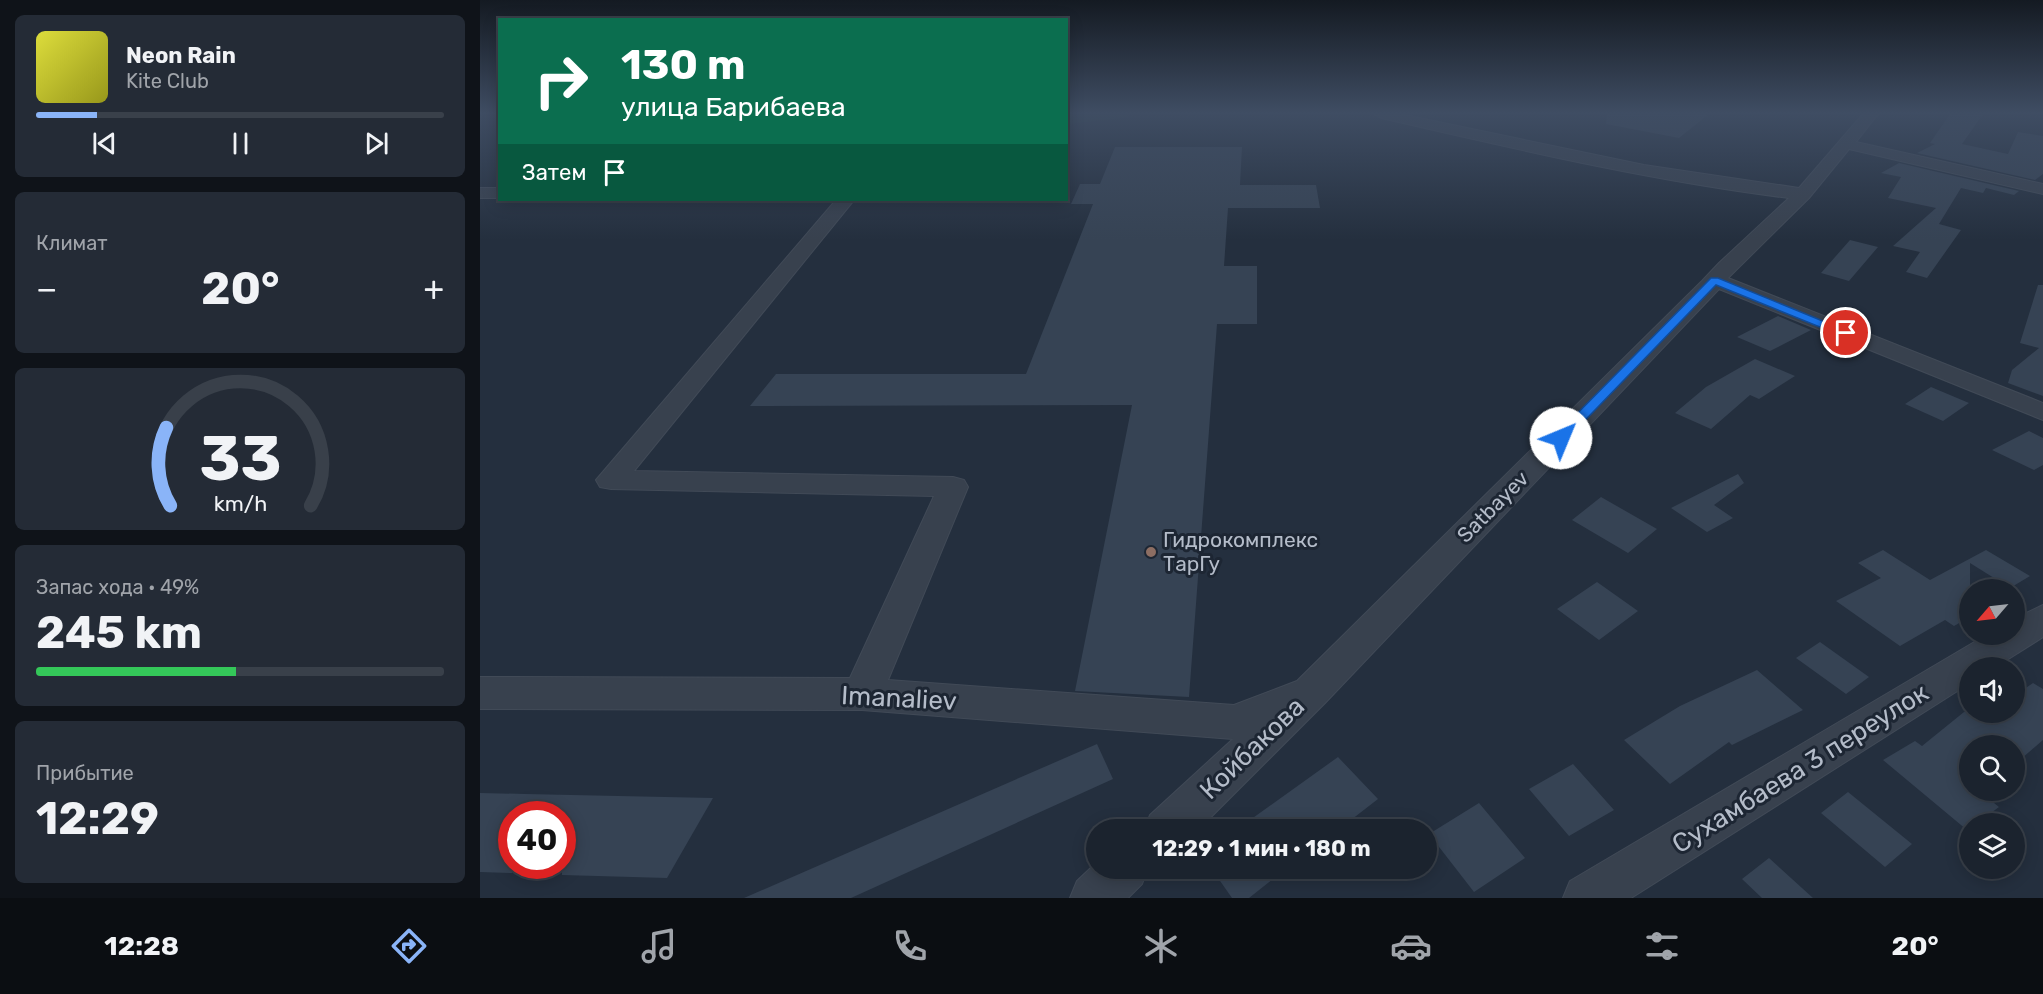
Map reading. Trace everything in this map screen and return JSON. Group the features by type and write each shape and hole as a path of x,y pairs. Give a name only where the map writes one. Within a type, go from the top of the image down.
{"street":[{"path":"1576,156 1729,186 1803,194"},
{"name":"Satbayev","path":"1311,692 1715,280 1803,194 1836,156"},
{"path":"1898,156 2043,189"},
{"path":"480,193 498,193"},
{"path":"845,201 611,480 953,487 862,694"},
{"path":"1715,280 2043,412"},
{"name":"Сухамбаева 3 переулок","path":"1587,898 2043,619"},
{"name":"Imanaliev","path":"480,693 862,694 1235,722 1311,692"},
{"name":"Койбакова","path":"1178,819 1311,692"},
{"path":"1094,898 1114,879"}],"building":[{"name":"Гидрокомплекс ТарГу","path":"1111,156 1242,156 1240,185 1316,185 1320,208 1228,208 1224,266 1257,266 1257,324 1217,324 1189,697 1075,691 1132,405 750,406 776,374 1026,374 1093,204 1071,204 1080,184 1100,184"},
{"path":"1930,156 2043,156 2043,174 2035,180"},
{"path":"1899,163 2019,191 2014,195 1986,188 1983,193 1961,188 1939,224 1961,230 1927,278 1906,272 1920,252 1893,246 1936,208 1888,198 1901,177 1881,173"},
{"path":"1850,240 1878,247 1849,281 1821,273"},
{"path":"2038,285 2043,285 2043,396 2008,383 2012,370 2039,348 2020,343"},
{"path":"1778,316 1811,330 1770,351 1737,337"},
{"path":"1755,359 1795,376 1759,399 1750,395 1711,429 1675,413 1706,387"},
{"path":"1931,387 1969,403 1943,421 1905,404"},
{"path":"2029,431 2043,438 2043,465 2034,470 1992,450"},
{"path":"1738,474 1744,483 1714,505 1733,518 1707,532 1671,508"},
{"path":"1601,497 1657,529 1628,553 1572,520"},
{"path":"1883,550 1930,580 1986,550 2030,576 2025,579 1996,579 1970,563 1970,579 1959,579 1959,623 1954,626 1945,620 1900,646 1836,601 1881,578 1858,563"},
{"path":"1597,582 1638,611 1599,640 1557,609"},
{"path":"1820,642 1869,677 1846,694 1796,658"},
{"path":"1757,670 1803,710 1732,745 1729,742 1670,784 1624,740 1680,706"},
{"path":"2033,683 2043,689 2043,740 2025,756 2025,735 1959,735 1959,801 1992,801 1999,807 1991,813 1959,813 1959,823 1883,760 1915,741 1922,746 1959,716 1959,723 2025,723 2025,688"},
{"path":"1097,744 1113,779 851,898 744,898"},
{"path":"1338,757 1378,799 1352,819 1251,819"},
{"path":"1573,764 1614,810 1569,836 1529,789"},
{"path":"1848,792 1912,844 1885,867 1821,813"},
{"path":"480,793 713,798 667,878 576,875 576,801 498,801 498,873 480,872"},
{"path":"1479,803 1525,858 1474,892 1437,844 1437,829"},
{"path":"1769,858 1813,898 1762,898 1742,879"},
{"path":"1219,879 1273,879 1249,898 1232,898"}],"place":[{"name":"Гидрокомплекс ТарГу","path":"1151,552"}],"route":[{"path":"1561,438 1715,280 1846,333"}]}
